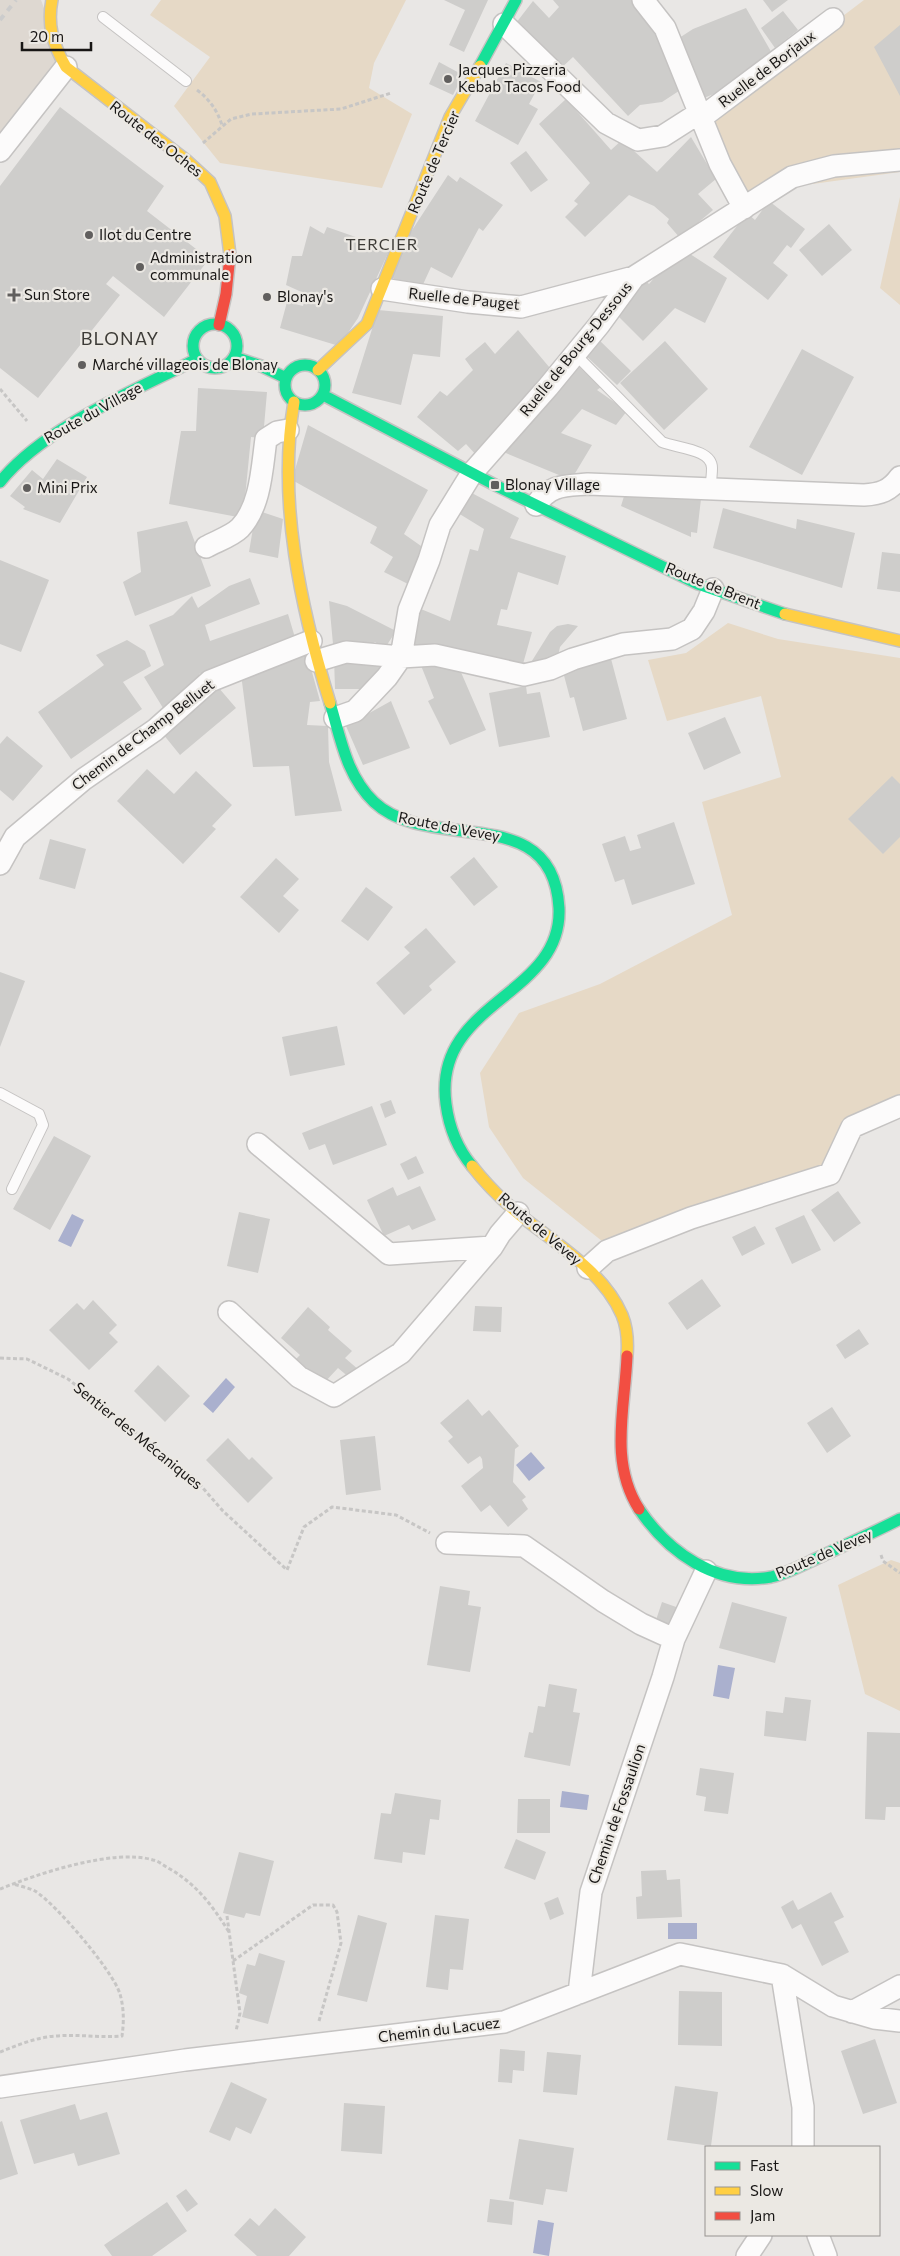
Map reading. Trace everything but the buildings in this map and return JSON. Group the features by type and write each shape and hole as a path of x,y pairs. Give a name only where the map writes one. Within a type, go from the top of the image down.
{"street":[{"name":"Route des Oches","path":"52,0 49,15 52,39 66,66 186,160 210,182 226,216 231,249 226,294 219,325"},
{"name":"Route de Tercier","path":"318,370 367,324 450,118 516,0"},
{"name":"Ruelle de Borjaux","path":"643,0 665,28 720,164 744,208"},
{"name":"Ruelle de Borjaux","path":"504,24 606,123 638,140 662,136 699,113 710,112 833,19"},
{"path":"0,151 66,66"},
{"name":"Ruelle de Bourg-Dessous","path":"401,657 409,610 440,526 472,473 575,354 634,277 792,177 834,166 900,160"},
{"name":"Ruelle de Pauget","path":"382,289 521,307 634,277"},
{"path":"210,325 219,325 233,334 237,350 234,357 228,364 220,368 212,368 197,360 193,343 196,334 202,328 210,325"},
{"path":"234,357 261,366 286,378"},
{"name":"Route du Village","path":"0,482 18,458 46,438 162,376 197,360"},
{"path":"300,366 313,366 318,370 325,382 323,395 310,405 294,402 286,391 286,378 294,368 300,366"},
{"name":"Route de Brent","path":"323,395 536,506 698,584 825,624 900,641"},
{"name":"Route de Vevey","path":"294,402 288,430 289,491 300,592 314,651 352,774 370,798 393,817 442,828 500,836 530,846 548,866 558,897 560,922 540,965 509,993 477,1017 466,1029 456,1045 445,1081 446,1114 456,1145 475,1172 518,1213 588,1268 620,1307 627,1331 628,1354 620,1425 620,1458 625,1480 633,1501 653,1528 688,1560 706,1570 740,1578 758,1578 783,1573 853,1543 900,1519"},
{"path":"206,546 240,528 245,521 256,496 266,439 278,432 288,430"},
{"path":"536,506 545,493 561,486 588,484 864,495 881,494 893,486 900,477"},
{"name":"Chemin de Champ Belluet","path":"0,864 15,837 84,779 154,730 210,681 314,651 401,657 435,655 524,675 550,670 573,658 623,644 672,639 692,629 704,611 713,589"},
{"path":"335,718 355,711 387,677 401,657"},
{"name":"Route de Vevey","path":"588,1268 608,1251 691,1218 830,1174 852,1127 900,1106"},
{"path":"258,1144 390,1254 492,1247"},
{"path":"230,1312 299,1377 334,1396 401,1353 492,1247 500,1234 518,1213"},
{"path":"447,1543 524,1546 603,1601 642,1624 674,1639"},
{"name":"Chemin de Fossaulion","path":"579,1993 591,1892 674,1639 706,1570"},
{"name":"Chemin du Lacuez","path":"0,2087 184,2060 504,2022 680,1954 782,1975 833,2006 874,2018 900,2021"},
{"path":"782,1975 803,2107 803,2146"},
{"path":"852,2012 900,1986"},
{"path":"746,2256 760,2236"},
{"path":"818,2236 826,2256"}],"lane":[{"path":"103,17 186,81"},
{"path":"575,354 662,442 673,447 701,453 709,459 712,467 710,488"},
{"path":"0,1093 39,1114 43,1125 12,1189"}],"path":[{"path":"186,81 208,99 217,110 222,125"},
{"path":"202,144 222,125 231,120 252,114 340,109 391,93"},
{"path":"0,389 28,423"},
{"name":"Sentier des Mécaniques","path":"0,1358 28,1360 68,1379 194,1478 224,1510 287,1570 304,1527 332,1507 396,1515 447,1543"},
{"path":"880,1553 882,1561 900,1573"},
{"path":"0,1889 49,1872 90,1862 135,1856 155,1860 188,1880 212,1905 230,1933"},
{"path":"0,2052 24,2042 56,2036 106,2038 122,2036 124,2019 120,1992 96,1954 61,1915 34,1891 13,1884"},
{"path":"233,1961 312,1905 333,1905 337,1912 341,1943 320,2021 312,2022"},
{"path":"228,1916 240,2013 235,2035 244,2034"}],"shaded area":[{"path":"0,0 41,0 66,67 0,151"},
{"path":"161,0 406,0 374,63 369,88 412,114 382,188 220,163 174,106 210,57 150,15"},
{"path":"864,0 900,0 900,172 805,185 731,206 694,129"},
{"path":"900,197 900,305 880,288"},
{"path":"728,623 778,639 900,658 900,1103 858,1124 843,1160 617,1253 523,1178 489,1127 480,1073 519,1013 600,984 732,915 702,802 781,777 761,696 667,721 648,660 686,653"},
{"path":"891,1560 900,1563 900,1711 865,1694 838,1585"}],"water":[{"path":"72,1214 84,1220 71,1247 58,1241"},
{"path":"226,1378 235,1387 213,1413 203,1404"},
{"path":"531,1452 545,1468 529,1481 516,1465"},
{"path":"718,1665 735,1668 729,1699 713,1696"},
{"path":"562,1791 589,1795 587,1810 560,1807"},
{"path":"668,1923 697,1923 697,1939 668,1939"},
{"path":"538,2220 554,2223 549,2256 533,2253"}],"railway":[{"path":"0,20 16,0"}],"traffic: fast":[{"path":"480,66 516,0"},
{"path":"215,324 227,328 233,334 237,346 233,358 227,364 215,368 203,364 197,358 193,346 197,334 203,328 215,324"},
{"path":"234,357 261,366 286,378"},
{"path":"0,482 40,444 65,427 119,397 197,359"},
{"path":"309,365 316,368 322,374 325,385 324,393 316,402 309,405 301,405 294,402 286,393 285,381 288,374 297,366 309,365"},
{"path":"323,395 495,485 698,584 785,614"},
{"path":"330,703 341,743 351,768 357,780 374,802 398,817 426,826 485,834 513,841 535,853 552,874 559,908 555,938 541,962 477,1020 458,1042 447,1070 446,1104 449,1121 458,1145 472,1166"},
{"path":"639,1509 664,1539 695,1563 731,1577 751,1579 771,1577 791,1570 900,1519"}],"traffic: slow":[{"path":"52,0 50,18 52,35 66,67 186,160 210,182 225,216 230,255"},
{"path":"318,370 367,324 450,117 480,66"},
{"path":"294,402 289,440 290,516 301,593 330,703"},
{"path":"785,614 900,641"},
{"path":"472,1166 507,1204 577,1259 603,1285 614,1299 624,1320 627,1335 627,1356"}],"traffic: jam":[{"path":"219,325 226,294 230,255"},
{"path":"627,1356 621,1454 624,1473 639,1509"}],"place":[{"name":"Jacques Pizzeria Kebab Tacos Food","path":"448,79"},
{"name":"Ilot du Centre","path":"89,235"},
{"name":"Administration communale","path":"140,267"},
{"name":"Sun Store","path":"14,295"},
{"name":"Blonay's","path":"267,297"},
{"name":"Marché villageois de Blonay","path":"82,365"},
{"name":"Blonay Village","path":"495,485"},
{"name":"Mini Prix","path":"27,488"}],"district":[{"name":"TERCIER","path":"382,244"},
{"name":"BLONAY","path":"120,339"}]}
